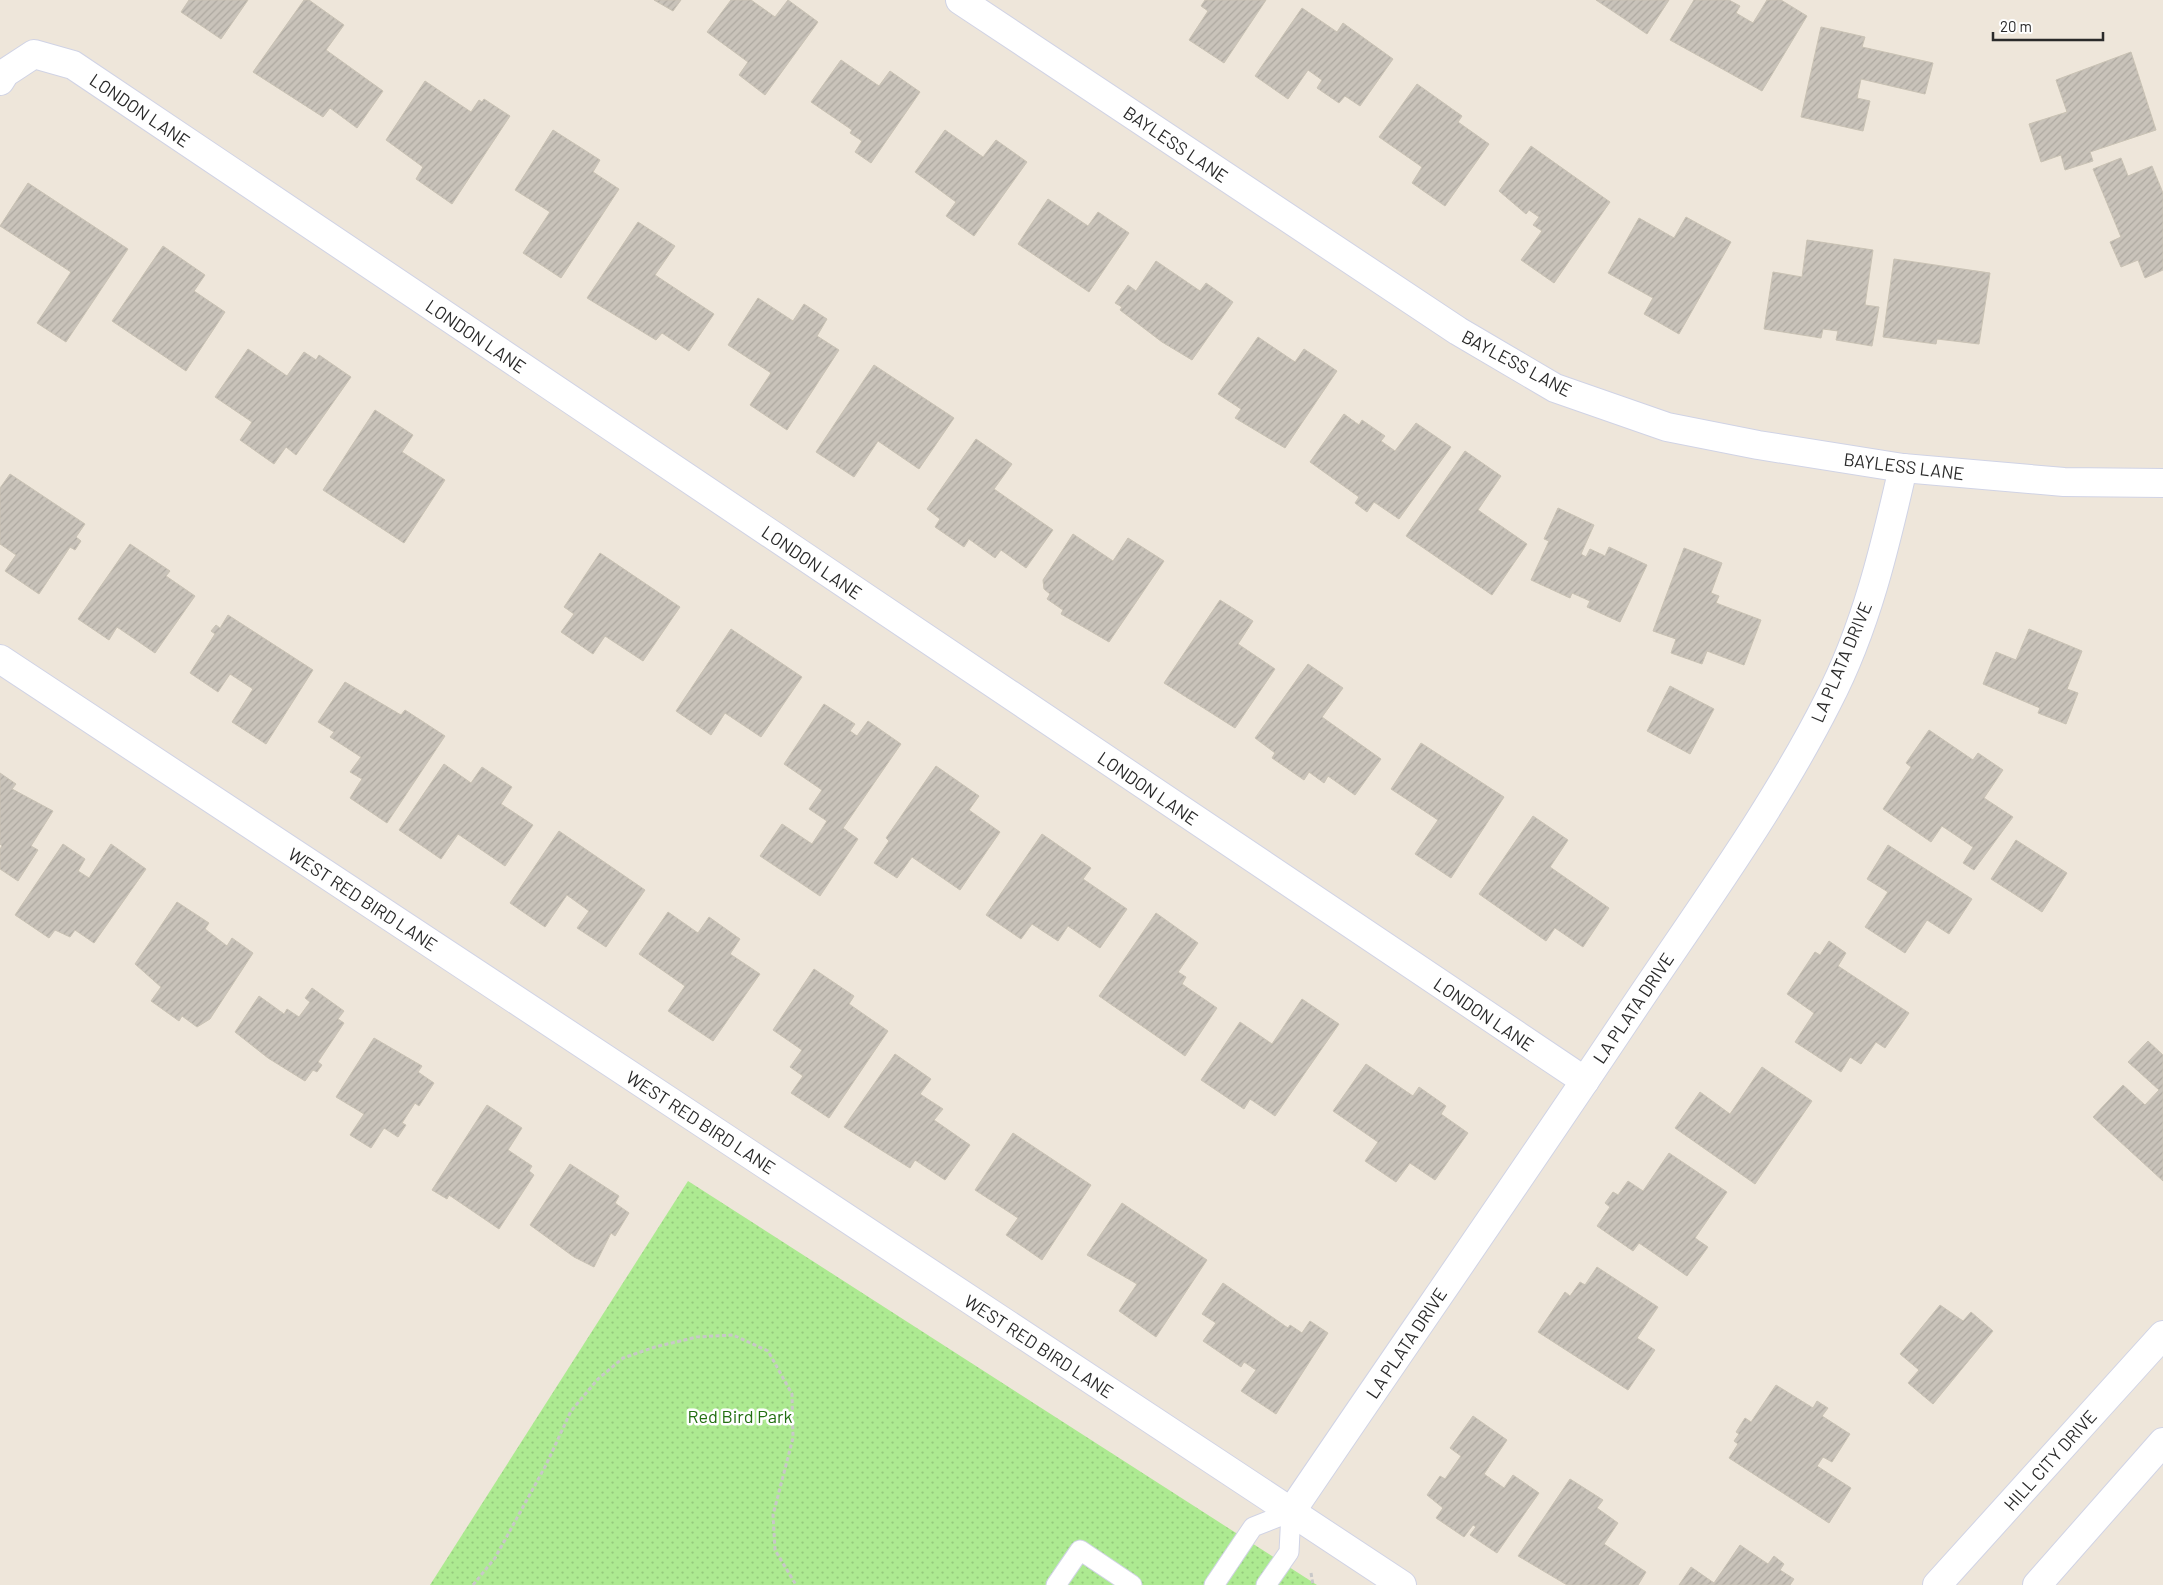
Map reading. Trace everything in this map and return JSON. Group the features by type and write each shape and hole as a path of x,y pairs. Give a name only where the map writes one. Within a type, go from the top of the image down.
{"street":[{"name":"BAYLESS LANE","path":"960,0 1458,331 1555,388 1667,427 1758,445 1903,468 2064,482 2163,483"},
{"name":"LONDON LANE","path":"0,81 5,73 34,54 72,65 81,70 1584,1081"},
{"name":"LA PLATA DRIVE","path":"1291,1512 1584,1081 1780,787 1829,699 1869,600 1885,548 1903,468"},
{"name":"WEST RED BIRD LANE","path":"0,659 1402,1585"},
{"name":"HILL CITY DRIVE","path":"1937,1585 2163,1335"},
{"path":"2037,1585 2163,1442"}],"lane":[{"path":"1214,1585 1253,1527 1291,1512 1289,1552 1266,1585"},
{"path":"1056,1585 1080,1550 1132,1585"}],"path":[{"path":"474,1585 499,1550 546,1465 571,1411 598,1378 623,1358 655,1347 697,1337 733,1335 768,1351 792,1394 793,1438 773,1515 775,1550 796,1585"},
{"path":"1310,1567 1313,1585"}],"green space":[{"name":"Red Bird Park","path":"688,1181 1317,1585 430,1585"}],"building":[{"path":"189,0 248,0 221,39 181,12"},
{"path":"304,0 309,0 344,25 326,50 383,91 357,128 330,108 323,117 253,72"},
{"path":"654,0 681,0 673,11"},
{"path":"731,0 751,0 775,17 788,0 818,22 765,95 739,75 748,62 707,32"},
{"path":"1205,0 1266,0 1224,63 1189,40 1208,11 1201,6"},
{"path":"1596,0 1669,0 1647,34"},
{"path":"1694,0 1729,0 1740,6 1736,13 1753,23 1767,0 1781,0 1807,16 1762,91 1670,40"},
{"path":"1302,8 1337,32 1343,23 1393,59 1360,106 1345,96 1339,103 1317,88 1322,80 1308,70 1288,99 1255,76"},
{"path":"1821,27 1865,37 1862,47 1933,63 1925,94 1861,79 1857,98 1870,101 1863,131 1801,117"},
{"path":"2131,52 2156,130 2090,152 2093,161 2065,170 2061,155 2041,162 2029,124 2067,112 2056,80"},
{"path":"841,60 879,86 890,71 920,92 871,163 855,152 862,141 850,133 852,130 811,102"},
{"path":"425,81 471,112 479,100 482,102 484,99 510,116 452,204 416,179 423,167 386,140"},
{"path":"1417,84 1462,116 1458,122 1489,144 1445,206 1412,183 1422,167 1379,137"},
{"path":"553,130 600,160 593,172 619,189 561,278 523,253 550,212 515,190"},
{"path":"945,130 983,157 996,140 1027,162 974,236 946,216 956,202 915,172"},
{"path":"1531,146 1610,202 1554,283 1521,260 1542,231 1533,225 1539,217 1529,210 1526,214 1499,191"},
{"path":"2121,158 2128,176 2152,166 2163,193 2163,270 2145,278 2138,260 2121,267 2110,242 2121,237 2093,169"},
{"path":"28,183 128,249 66,342 37,323 71,272 0,226"},
{"path":"1048,199 1088,226 1098,212 1129,233 1089,292 1018,244"},
{"path":"1686,217 1731,242 1679,334 1644,314 1653,298 1608,273 1639,218 1674,238"},
{"path":"638,222 675,246 655,275 714,314 689,351 662,333 656,340 587,298"},
{"path":"1807,240 1873,250 1865,305 1879,307 1872,346 1836,340 1838,331 1823,329 1821,338 1764,329 1773,272 1802,277"},
{"path":"163,246 205,275 194,291 225,312 186,371 112,321"},
{"path":"1894,259 1990,273 1979,344 1937,339 1936,344 1883,337"},
{"path":"1156,261 1200,291 1206,283 1233,302 1192,360 1162,342 1120,310 1122,307 1115,303 1128,285 1136,291"},
{"path":"758,298 793,321 804,304 827,319 817,336 839,350 787,430 750,405 771,373 728,345"},
{"path":"1258,337 1295,362 1304,349 1337,371 1285,448 1235,418 1241,409 1218,394"},
{"path":"248,349 287,376 304,352 316,360 319,355 351,377 296,455 286,447 274,464 240,440 252,422 215,397"},
{"path":"874,365 954,418 919,469 878,441 854,477 816,452"},
{"path":"375,410 413,435 402,452 445,480 404,543 323,490"},
{"path":"1344,414 1359,425 1362,420 1385,436 1381,441 1395,451 1416,423 1451,447 1399,519 1374,502 1367,512 1355,503 1359,497 1310,462"},
{"path":"976,439 1012,464 994,489 1053,530 1026,568 1001,550 995,558 969,539 964,547 935,527 940,519 927,509"},
{"path":"1465,451 1501,476 1478,510 1527,544 1492,595 1406,536"},
{"path":"10,474 85,524 76,537 81,541 75,550 70,547 39,594 5,571 16,555 0,544 0,488"},
{"path":"1558,508 1594,525 1581,554 1586,557 1590,549 1605,556 1609,547 1647,565 1620,622 1587,607 1590,601 1572,593 1570,598 1531,580 1549,541 1544,539"},
{"path":"1073,534 1113,561 1128,538 1164,561 1109,642 1061,614 1063,610 1047,599 1050,594 1044,589 1043,580"},
{"path":"130,544 170,571 166,576 195,596 155,653 117,627 109,640 78,619"},
{"path":"1684,548 1722,563 1711,593 1719,596 1716,603 1761,620 1744,665 1707,651 1702,664 1671,653 1676,639 1653,631"},
{"path":"600,553 680,607 643,661 605,636 593,654 561,632 574,614 564,607"},
{"path":"1220,600 1253,621 1238,644 1275,669 1235,728 1164,683"},
{"path":"228,615 313,670 266,744 232,722 253,689 230,674 218,692 190,673 215,634 211,631 216,625 220,628"},
{"path":"731,629 802,677 761,737 725,713 711,735 676,711"},
{"path":"2029,629 2082,651 2067,689 2078,693 2066,724 2038,713 2040,708 1983,684 1996,652 2016,660"},
{"path":"1308,664 1343,688 1322,717 1381,759 1355,795 1328,776 1324,783 1309,772 1304,780 1272,758 1275,753 1255,738"},
{"path":"345,682 401,715 405,710 445,736 387,823 350,798 362,779 350,772 361,757 330,737 334,732 318,722"},
{"path":"1670,686 1714,709 1690,754 1647,731"},
{"path":"824,704 855,724 850,731 857,736 868,721 901,744 843,828 858,839 820,896 760,856 782,824 812,844 827,821 809,809 822,790 784,764"},
{"path":"1929,730 1973,760 1978,753 2003,770 1984,798 2013,817 1974,870 1963,863 1973,847 1942,826 1931,842 1883,809 1911,767 1906,763"},
{"path":"1421,743 1504,797 1451,878 1415,854 1438,820 1391,789"},
{"path":"444,764 471,783 482,767 512,787 501,804 533,825 505,866 458,834 441,859 399,830"},
{"path":"936,766 979,796 969,810 1000,832 960,890 912,857 897,878 874,863 889,841 886,838"},
{"path":"0,773 16,784 12,789 53,811 31,846 38,850 18,881 0,869 0,849 2,846 0,844"},
{"path":"1533,816 1568,840 1550,867 1609,908 1583,947 1555,928 1546,941 1479,894"},
{"path":"559,831 645,890 606,947 577,928 589,911 567,895 545,927 510,903"},
{"path":"1042,834 1091,868 1083,879 1127,909 1100,948 1068,926 1058,941 1032,924 1021,939 986,915"},
{"path":"2016,840 2067,873 2042,912 1991,879"},
{"path":"63,844 85,859 78,871 89,878 111,844 146,869 94,943 75,930 70,937 55,930 49,938 15,915"},
{"path":"1888,845 1972,899 1949,934 1927,920 1905,953 1865,927 1888,892 1867,879"},
{"path":"177,902 209,923 205,929 227,946 232,938 253,953 210,1019 197,1027 182,1016 179,1021 151,1001 161,987 135,964"},
{"path":"668,912 698,933 709,917 740,939 730,954 760,974 713,1041 668,1011 685,986 639,954"},
{"path":"1156,913 1198,943 1178,972 1186,977 1182,984 1217,1008 1185,1056 1099,996"},
{"path":"1829,941 1846,953 1838,966 1909,1013 1885,1048 1876,1042 1861,1064 1850,1057 1841,1072 1795,1042 1814,1013 1787,994 1815,952 1820,955"},
{"path":"814,969 854,996 849,1004 888,1031 829,1118 791,1093 803,1076 790,1067 802,1050 773,1030"},
{"path":"312,988 344,1011 338,1019 344,1023 318,1062 322,1065 317,1072 313,1070 305,1081 268,1058 235,1032 259,996 284,1014 287,1009 299,1017 310,1002 305,998"},
{"path":"1302,999 1339,1024 1275,1116 1250,1099 1244,1109 1201,1080 1240,1022 1272,1044"},
{"path":"374,1038 422,1066 418,1072 434,1083 419,1106 415,1103 402,1123 406,1125 398,1137 384,1128 371,1148 350,1135 364,1114 336,1097"},
{"path":"2148,1041 2163,1055 2163,1181 2093,1117 2123,1085 2145,1105 2159,1090 2128,1062"},
{"path":"895,1054 931,1079 920,1094 943,1109 934,1120 970,1145 945,1180 915,1160 910,1168 844,1127"},
{"path":"1366,1064 1413,1096 1419,1087 1446,1106 1441,1114 1468,1133 1435,1180 1410,1163 1396,1182 1365,1161 1378,1142 1333,1111"},
{"path":"1762,1067 1812,1101 1755,1184 1675,1128 1700,1092 1730,1114"},
{"path":"487,1105 522,1128 508,1150 532,1166 529,1171 534,1175 499,1229 449,1195 447,1199 432,1190"},
{"path":"1013,1133 1091,1185 1042,1260 1006,1235 1018,1218 975,1190"},
{"path":"1669,1153 1727,1192 1695,1238 1708,1247 1687,1276 1639,1243 1633,1251 1597,1226 1610,1207 1605,1203 1613,1192 1618,1195 1628,1181 1643,1191"},
{"path":"570,1164 619,1196 615,1203 629,1213 615,1236 611,1233 594,1267 574,1257 530,1225"},
{"path":"1122,1203 1207,1260 1156,1337 1119,1311 1137,1284 1087,1255"},
{"path":"1597,1267 1658,1307 1637,1338 1655,1350 1628,1390 1538,1332 1565,1292 1570,1296 1580,1282 1585,1285"},
{"path":"1223,1283 1288,1328 1290,1325 1302,1333 1310,1321 1328,1333 1276,1414 1241,1391 1256,1370 1244,1362 1241,1367 1203,1341 1216,1323 1202,1314"},
{"path":"1940,1305 1963,1321 1971,1312 1993,1331 1933,1404 1908,1383 1919,1370 1900,1354"},
{"path":"1776,1385 1813,1408 1817,1401 1828,1408 1822,1416 1850,1434 1832,1462 1823,1457 1817,1466 1851,1488 1829,1523 1729,1458 1738,1444 1734,1441 1739,1434 1736,1432 1745,1418 1751,1422"},
{"path":"1473,1416 1507,1440 1484,1474 1504,1488 1513,1475 1539,1493 1497,1553 1470,1535 1476,1527 1473,1525 1464,1537 1436,1518 1443,1508 1427,1495 1440,1476 1445,1479 1461,1456 1450,1448"},
{"path":"1570,1479 1603,1500 1597,1508 1618,1523 1604,1544 1646,1572 1638,1585 1567,1585 1518,1556"},
{"path":"1740,1545 1768,1564 1774,1556 1784,1564 1780,1570 1794,1579 1790,1585 1679,1585 1691,1567 1714,1583"}]}
